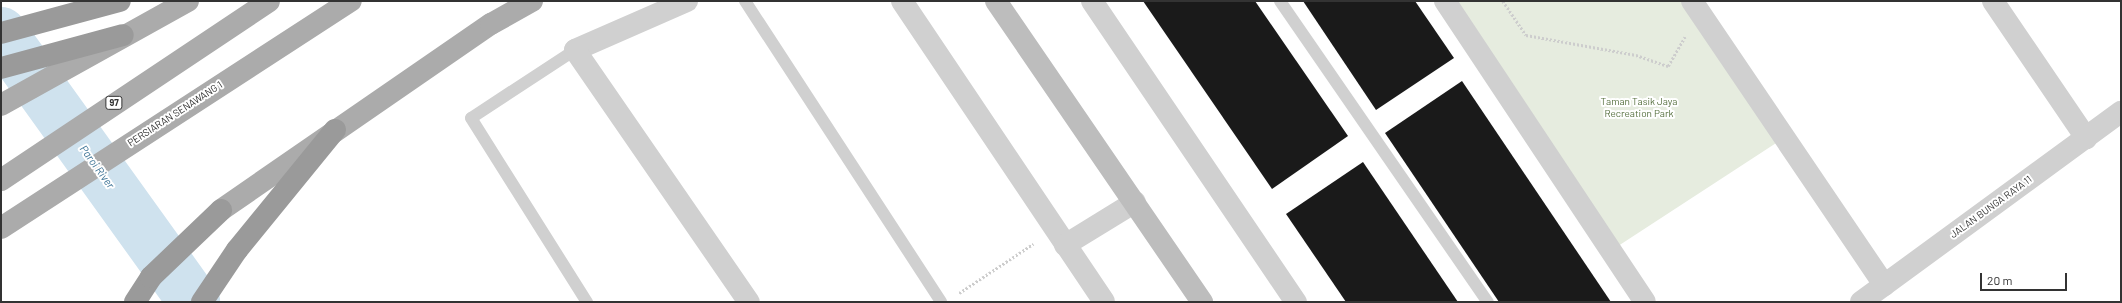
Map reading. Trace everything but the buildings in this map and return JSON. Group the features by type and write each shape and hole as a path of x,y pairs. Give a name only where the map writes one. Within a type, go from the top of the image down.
{"highway":[{"path":"1,33 120,1"},
{"path":"1,68 123,35"},
{"path":"202,302 237,250 335,130"},
{"path":"135,302 151,277 220,210"}],"main road":[{"path":"1,105 123,35 188,1"},
{"name":"97","path":"1,180 269,1"},
{"name":"PERSIARAN SENAWANG 1","path":"1,228 351,1"},
{"path":"220,210 491,24 532,1"}],"street":[{"path":"687,1 575,50 749,302"},
{"path":"902,1 1104,302"},
{"path":"996,1 1202,302"},
{"path":"1092,1 1296,302"},
{"path":"1445,1 1645,302"},
{"path":"1692,1 1884,285"},
{"path":"1994,1 2086,138"},
{"name":"JALAN BUNGA RAYA 11","path":"1861,302 2121,112"},
{"path":"1060,237 1135,202"}],"lane":[{"path":"746,1 946,300"},
{"path":"1280,1 1488,302"},
{"path":"575,50 471,118 588,302"}],"path":[{"path":"1502,1 1526,35 1636,55 1668,66 1686,34"},
{"path":"946,300 1060,237"}],"green space":[{"name":"Taman Tasik Jaya Recreation Park","path":"1446,1 1691,1 1784,138 1612,250"}],"waterway":[{"name":"Paroi River","path":"1,33 194,302"}]}
